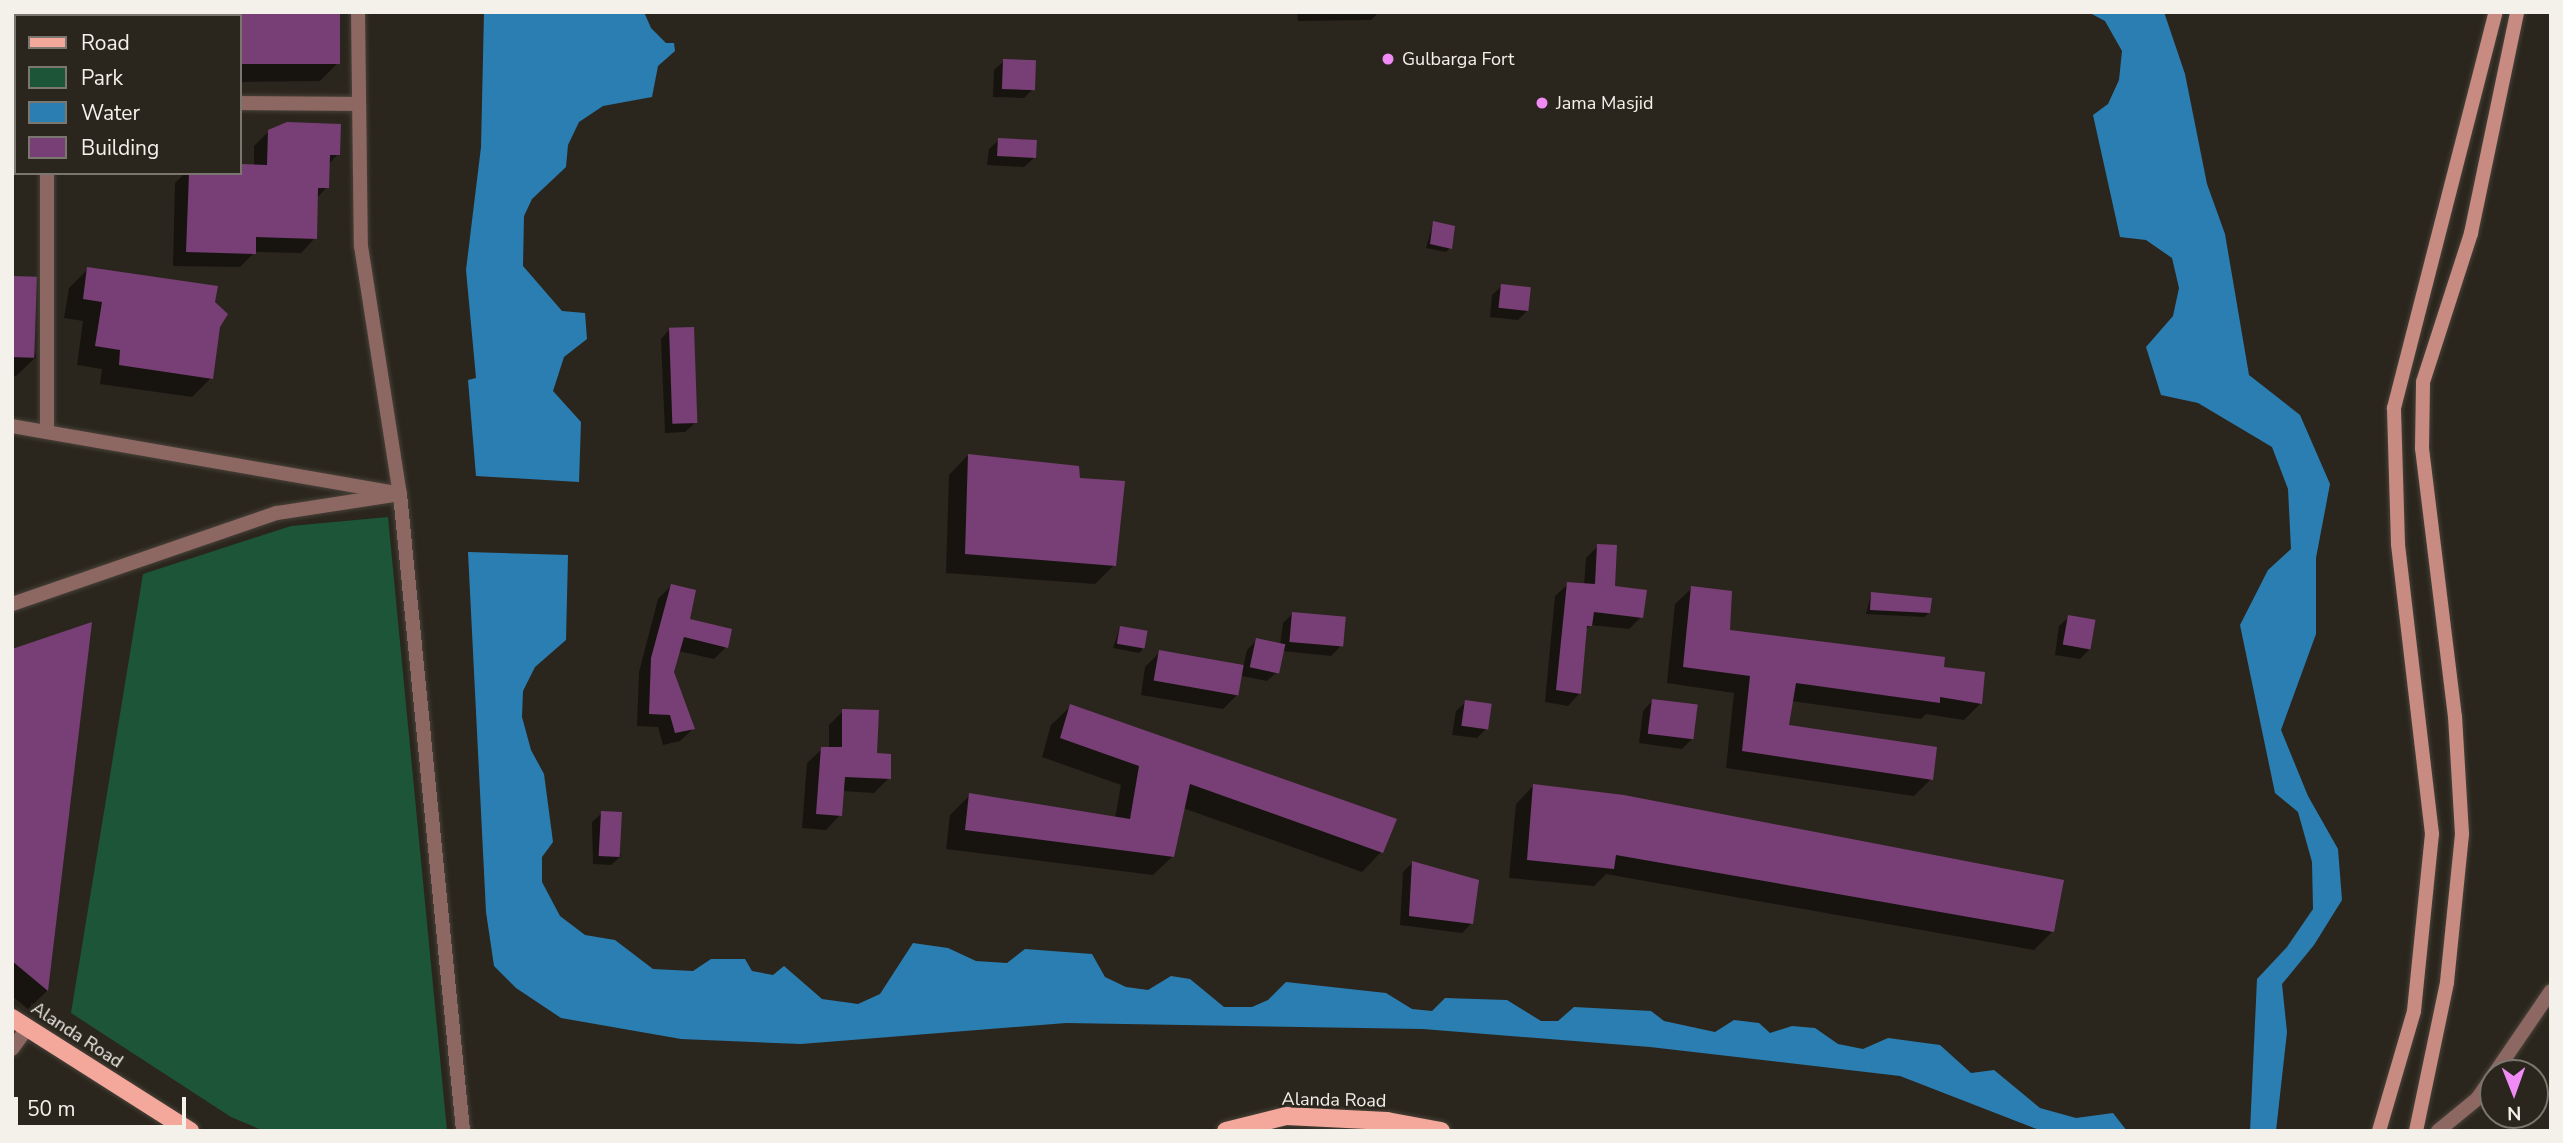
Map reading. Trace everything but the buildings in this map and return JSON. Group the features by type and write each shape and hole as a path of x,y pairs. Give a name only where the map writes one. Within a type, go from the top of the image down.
{"main road":[{"path":"2379,1131 2414,1011 2432,834 2398,544 2394,408 2496,12"},
{"path":"2416,1131 2447,982 2462,834 2455,717 2422,447 2423,382 2471,233 2517,12"},
{"name":"Alanda Road","path":"19,1024 190,1131"},
{"name":"Alanda Road","path":"1226,1131 1286,1116 1387,1121 1441,1131"}],"street":[{"path":"358,12 361,246 400,494 463,1131"},
{"path":"242,103 359,104"},
{"path":"47,175 47,432"},
{"path":"12,426 400,494"},
{"path":"12,604 277,513 400,494"},
{"path":"2504,1059 2551,991"},
{"path":"12,1049 19,1024"},
{"path":"2438,1131 2479,1096"}],"green space":[{"path":"388,517 447,1131 264,1131 231,1117 71,1013 143,574 291,526"}],"water":[{"path":"484,12 644,12 651,28 666,43 674,43 675,51 658,66 652,97 603,106 579,122 568,145 566,167 532,199 524,216 523,266 562,311 585,313 587,339 564,357 553,391 581,422 579,482 476,476 468,380 476,378 466,270 481,147"},
{"path":"2088,12 2164,12 2185,74 2207,184 2225,234 2249,375 2300,415 2330,484 2316,558 2316,634 2281,730 2308,796 2338,849 2342,900 2314,945 2282,984 2287,1032 2276,1131 2250,1131 2257,979 2287,947 2313,909 2312,862 2298,812 2275,793 2240,625 2268,570 2291,549 2288,489 2272,447 2198,403 2161,395 2146,347 2173,316 2179,288 2172,258 2146,240 2120,237 2093,115 2108,104 2119,80 2122,51 2105,21"},
{"path":"468,552 568,555 566,640 535,667 523,691 522,717 531,750 544,774 553,842 542,857 542,882 560,916 585,935 615,940 653,969 693,971 711,959 745,959 752,971 773,975 784,966 822,999 858,1004 880,994 913,943 948,948 976,961 1007,963 1025,949 1092,954 1105,977 1126,987 1148,990 1171,976 1190,979 1224,1007 1252,1007 1268,1000 1286,982 1386,993 1412,1009 1432,1011 1445,998 1507,1000 1541,1021 1558,1021 1574,1007 1651,1011 1664,1021 1715,1032 1734,1020 1759,1023 1770,1033 1792,1026 1815,1028 1838,1044 1863,1049 1888,1038 1940,1045 1971,1073 1994,1070 2040,1108 2076,1118 2113,1113 2127,1131 2042,1131 1900,1076 1650,1047 1423,1029 1066,1023 801,1044 681,1039 561,1018 516,988 494,966 486,912"}],"place":[{"name":"Gulbarga Fort","path":"1388,59"},
{"name":"Jama Masjid","path":"1542,103"}]}
